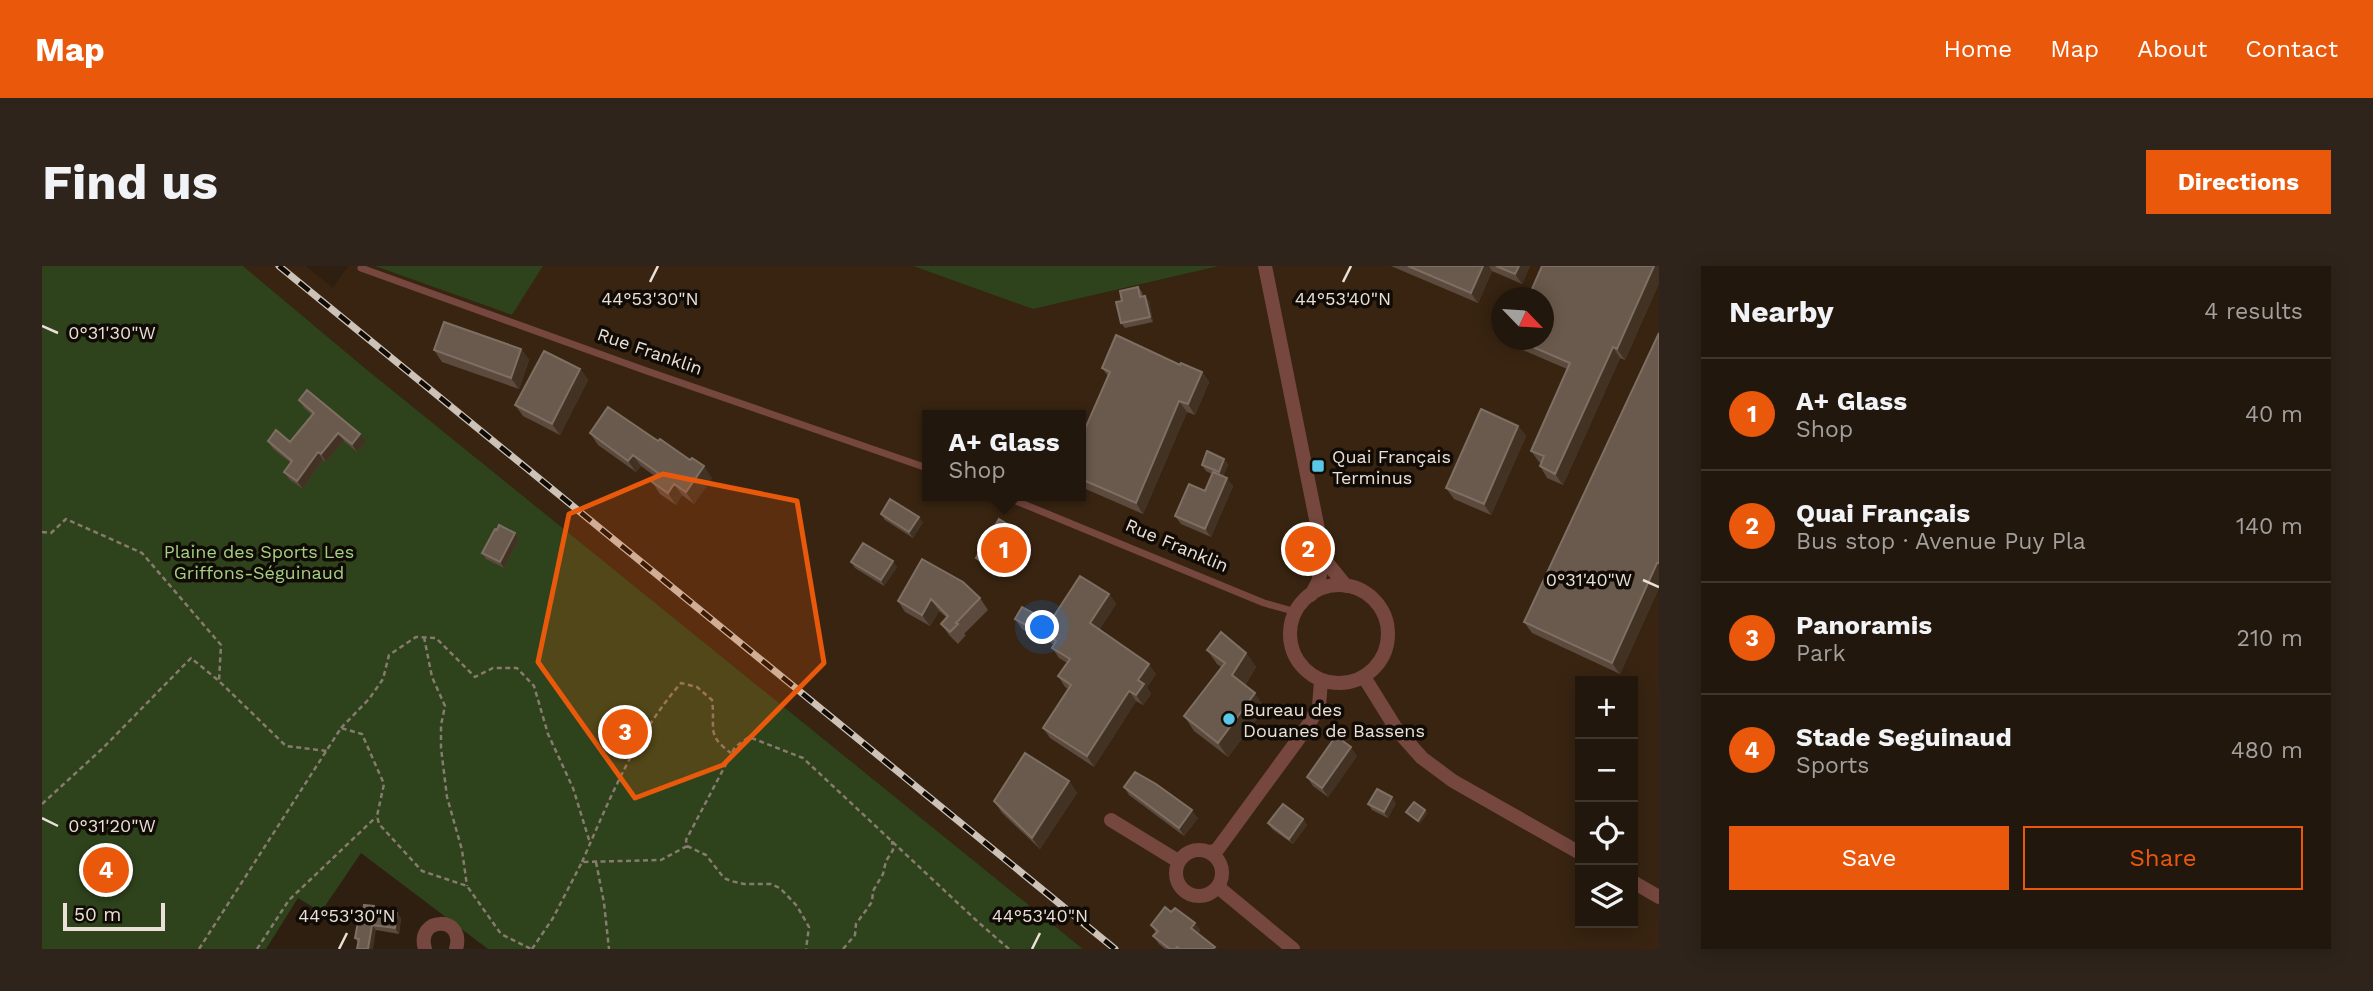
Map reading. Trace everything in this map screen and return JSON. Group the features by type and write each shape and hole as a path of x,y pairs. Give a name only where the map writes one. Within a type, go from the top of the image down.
{"street":[{"path":"1265,266 1324,559 1318,582 1296,612 1291,627 1291,644 1297,659 1307,672 1321,680 1335,684 1364,677 1376,667 1388,640 1388,625 1382,610 1373,598 1346,586 1333,586 1311,595"},
{"path":"1324,559 1346,586"},
{"path":"1364,677 1397,730 1422,758 1453,781 1575,850"},
{"path":"1210,852 1221,865 1218,887 1202,896 1182,890 1175,876 1178,861 1195,849 1210,852 1217,850 1306,730 1319,707 1321,680"},
{"path":"1111,820 1178,861"},
{"path":"1638,885 1659,897"},
{"path":"1218,887 1293,949"},
{"path":"425,949 423,942 426,930 442,923 456,933 456,949"}],"lane":[{"name":"Rue Franklin","path":"361,268 922,466"},
{"name":"Rue Franklin","path":"1016,501 1264,603 1296,612"}],"path":[{"path":"42,532 51,533 66,519 142,553 220,645 219,681"},
{"path":"199,949 341,729 369,699 383,679 389,655 416,637 436,638 475,677 493,668 517,668 534,686 548,734 573,788 590,843"},
{"path":"424,637 432,677 445,706 441,737 447,797 462,850 467,887 501,934 532,949 553,918 582,862 617,781 657,710 681,683 697,687 712,700 715,717 713,731 717,743 732,753"},
{"path":"42,804 103,748 191,658 219,681 286,746 327,751"},
{"path":"341,729 362,734 384,783 377,816 379,824 422,872 467,887"},
{"path":"687,846 686,841 734,747 750,737 803,758 1009,949"},
{"path":"257,949 289,900 377,816"},
{"path":"843,949 855,935 856,925 872,901 873,891 893,850 893,842"},
{"path":"582,862 661,860 687,846"},
{"path":"687,846 706,855 723,878 744,884 771,884 780,888 797,906 809,927 806,949"},
{"path":"596,862 609,949"}],"highlighted area":[{"path":"663,474 797,501 824,663 723,765 635,798 538,662 569,514"}],"shaded area":[{"path":"243,266 306,266 333,288 348,266 375,266 512,315 543,266 913,266 1033,309 1219,266 1659,266 1659,949 1083,949 366,369"}],"green space":[{"name":"Plaine des Sports Les Griffons-Séguinaud","path":"42,266 243,266 366,369 1083,949 488,949 361,853 321,912 298,898 266,949 42,949"},
{"path":"375,266 543,266 512,315"},
{"path":"913,266 1219,266 1033,309"}],"building":[{"path":"1408,266 1483,266 1471,293"},
{"path":"1496,266 1519,266 1515,274"},
{"path":"1542,266 1654,266 1617,349 1613,347 1555,474 1540,466 1544,456 1531,451 1570,363 1540,350 1554,350 1554,287 1533,287"},
{"path":"1138,287 1140,297 1145,296 1150,317 1121,323 1116,302 1122,301 1120,291"},
{"path":"444,322 521,349 511,378 434,350"},
{"path":"1659,333 1659,563 1612,663 1524,622"},
{"path":"1116,335 1180,365 1181,363 1202,372 1188,404 1179,401 1136,503 1086,481 1086,427 1110,372 1102,368"},
{"path":"544,351 580,369 552,424 515,405"},
{"path":"307,390 360,434 352,444 338,433 321,454 318,452 297,481 284,472 292,461 268,441 276,430 290,442 314,413 299,400"},
{"path":"608,407 658,441 660,439 690,460 692,458 704,466 686,492 674,484 668,493 652,482 658,473 633,455 628,461 590,433"},
{"path":"1481,409 1518,426 1484,504 1446,488"},
{"path":"1207,451 1224,459 1219,472 1202,465"},
{"path":"1213,472 1227,478 1205,529 1175,516 1189,484 1205,491"},
{"path":"890,499 919,517 909,532 881,514"},
{"path":"999,519 1017,530 994,569 976,558"},
{"path":"499,525 515,533 500,562 482,553"},
{"path":"863,543 893,561 881,580 851,562"},
{"path":"922,559 963,582 980,598 950,632 941,624 948,616 931,599 922,615 898,601"},
{"path":"1080,576 1109,594 1090,623 1149,664 1138,680 1144,684 1136,695 1129,691 1087,756 1043,728 1071,685 1058,676 1070,659 1052,648 1056,641 1028,623 1026,625 1015,619 1022,607 1050,622"},
{"path":"1221,632 1246,653 1232,675 1255,693 1218,743 1184,716 1225,663 1207,650"},
{"path":"1336,736 1351,747 1322,788 1307,777"},
{"path":"1025,753 1069,781 1032,838 994,801"},
{"path":"1135,772 1192,810 1179,828 1124,787"},
{"path":"1377,789 1392,797 1384,812 1368,804"},
{"path":"1414,802 1425,810 1418,821 1406,812"},
{"path":"1283,804 1303,819 1289,839 1268,823"},
{"path":"364,905 397,913 395,928 372,925 368,949 357,949 359,939 355,938"},
{"path":"1165,907 1171,912 1175,908 1195,923 1191,928 1215,947 1170,949 1153,936 1158,931 1151,925"}],"railway":[{"path":"279,266 1115,949"}],"place":[{"name":"Quai Français Terminus","path":"1318,466"},
{"name":"Quai Français","path":"1308,549"},
{"name":"A+ Glass","path":"1004,550"},
{"name":"Bureau des Douanes de Bassens","path":"1229,719"},
{"name":"Panoramis","path":"625,732"},
{"name":"Stade Seguinaud","path":"106,870"}]}
